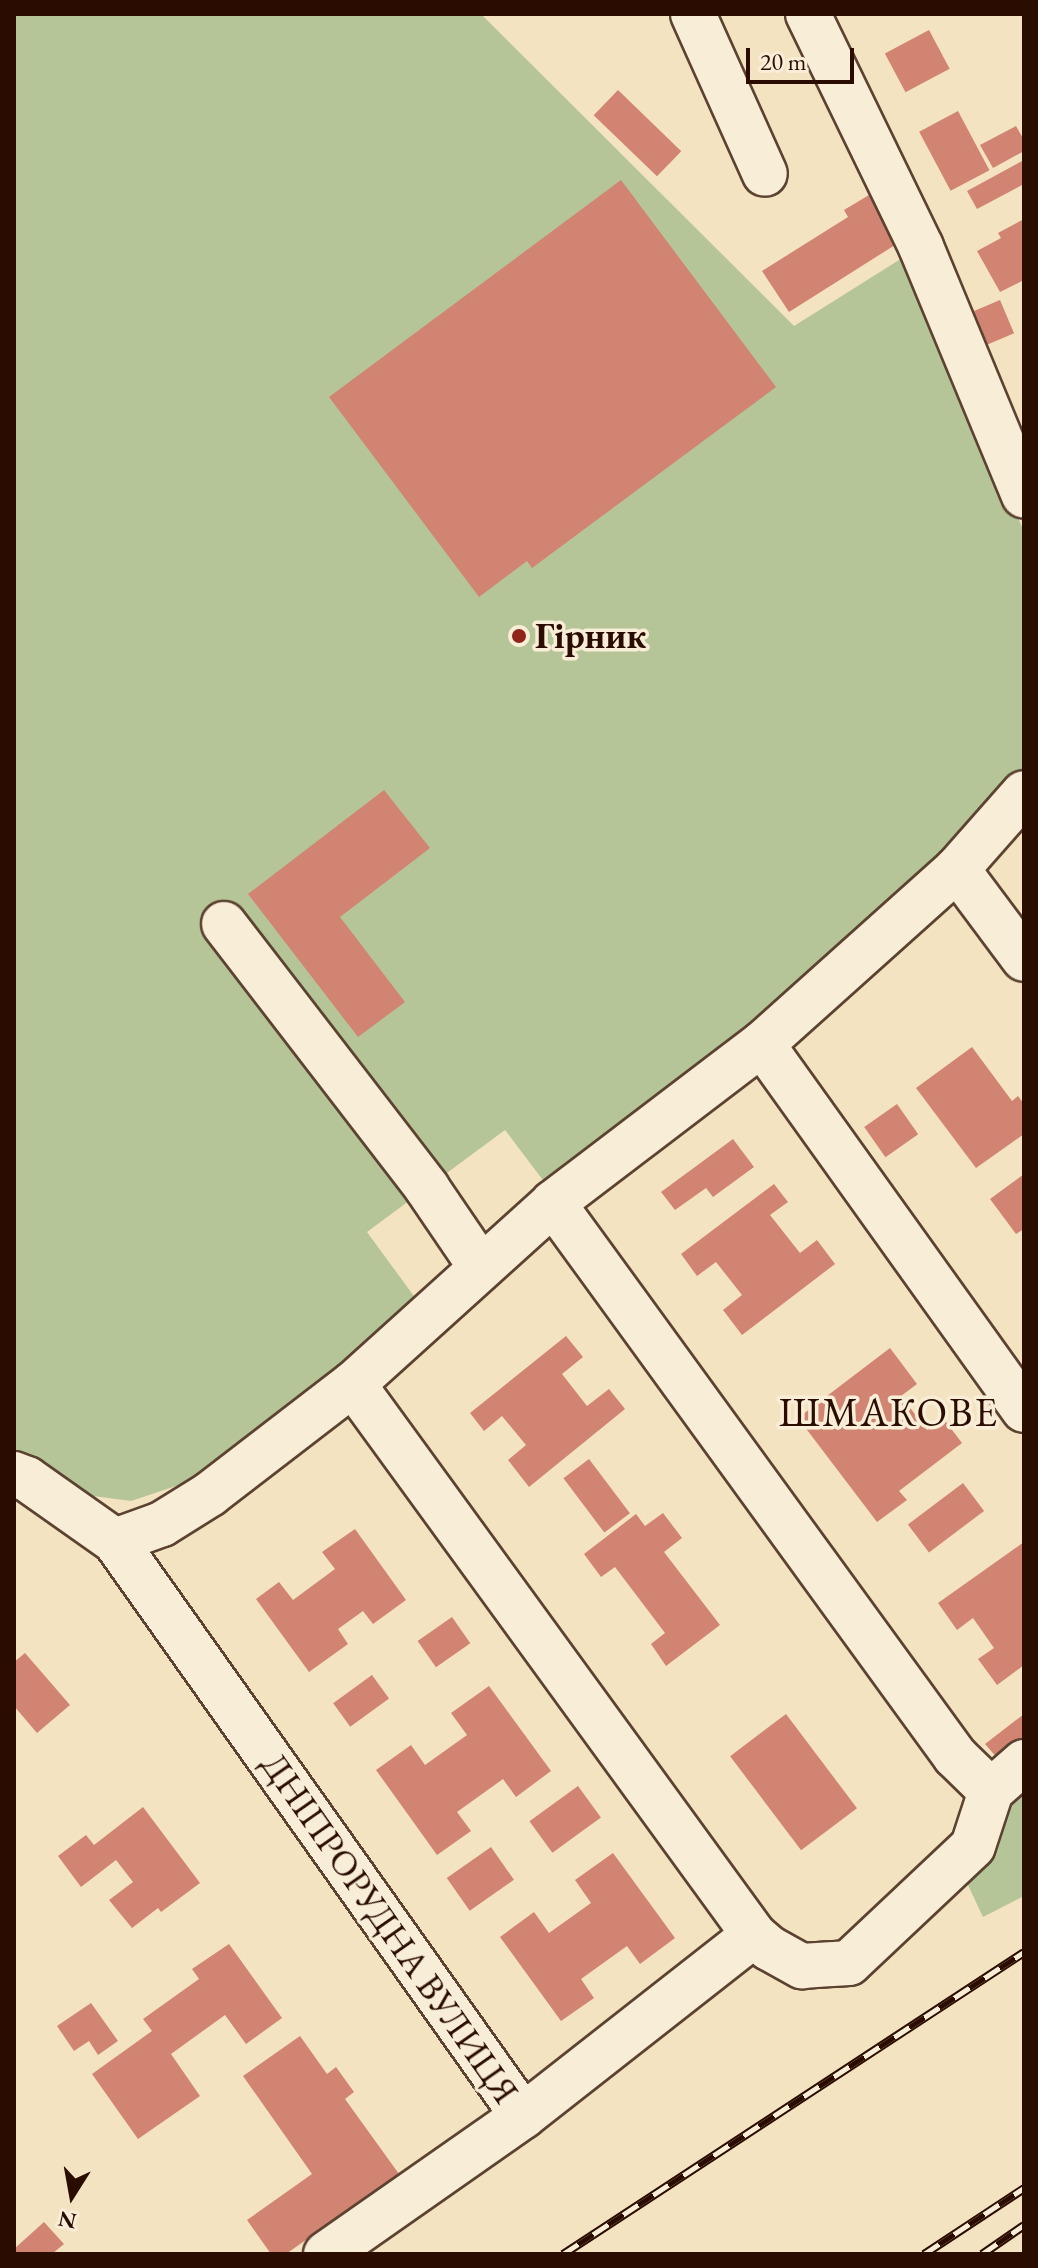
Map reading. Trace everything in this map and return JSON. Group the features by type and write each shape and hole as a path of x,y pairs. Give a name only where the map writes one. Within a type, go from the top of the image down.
{"street":[{"path":"693,14 765,174"},
{"path":"808,14 921,247 1024,496"},
{"path":"115,1541 162,1524 210,1494 353,1384 553,1203 762,1044 957,869 1024,793"},
{"path":"957,869 1024,959"},
{"path":"224,924 427,1188 480,1266"},
{"path":"762,1044 1024,1410"},
{"path":"553,1203 955,1756 991,1791"},
{"path":"353,1384 754,1935 802,1966 849,1963 973,1846 991,1791 1024,1762"},
{"name":"ДНІПРОРУДНА ВУЛИЦЯ","path":"14,1474 27,1479 115,1541 523,2116 754,1935"},
{"path":"326,2254 523,2116"}],"green space":[{"name":"Гірник","path":"14,14 481,14 794,326 907,255 1024,532 1024,778 951,860 552,1192 505,1130 367,1232 419,1303 203,1477 131,1501 78,1494 14,1458"},
{"path":"1024,1781 1024,1896 983,1917 960,1868"}],"building":[{"path":"929,30 950,69 906,92 885,53"},
{"path":"618,90 681,151 657,176 594,115"},
{"path":"958,111 989,170 951,191 919,132"},
{"path":"1016,126 1024,140 1024,151 993,168 980,145"},
{"path":"1024,160 1024,184 977,209 967,191"},
{"path":"621,180 776,387 532,568 527,561 479,597 329,397"},
{"path":"869,195 895,245 789,312 762,271 848,217 844,210"},
{"path":"1024,219 1024,280 1000,292 977,251 1001,238 998,233"},
{"path":"1000,300 1014,333 985,346 971,313"},
{"path":"384,790 430,848 340,917 405,1002 358,1037 248,894"},
{"path":"972,1047 1012,1101 1018,1096 1024,1104 1024,1134 976,1168 916,1088"},
{"path":"897,1104 918,1134 885,1157 864,1127"},
{"path":"733,1139 754,1167 713,1197 706,1188 675,1210 661,1192"},
{"path":"1024,1174 1024,1229 1016,1234 990,1199"},
{"path":"774,1184 788,1202 770,1215 800,1253 817,1240 835,1264 742,1335 723,1310 742,1295 716,1262 697,1276 681,1254"},
{"path":"566,1336 583,1357 562,1374 587,1406 609,1389 625,1409 529,1487 508,1460 526,1445 502,1416 484,1431 470,1413"},
{"path":"890,1348 917,1384 901,1396 927,1430 943,1418 962,1443 899,1491 907,1500 877,1522 798,1418"},
{"path":"589,1459 630,1513 604,1533 563,1478"},
{"path":"963,1483 984,1511 929,1552 908,1525"},
{"path":"663,1513 682,1538 664,1552 720,1625 666,1666 651,1644 665,1633 615,1567 601,1577 584,1554 636,1514 645,1526"},
{"path":"355,1529 406,1600 373,1624 363,1611 338,1629 348,1644 309,1672 256,1599 279,1582 293,1600 335,1569 322,1552"},
{"path":"1024,1542 1024,1665 997,1685 978,1659 994,1648 973,1618 957,1630 938,1603"},
{"path":"452,1617 470,1643 436,1667 418,1641"},
{"path":"25,1653 70,1705 37,1733 14,1706 14,1662"},
{"path":"372,1675 389,1698 350,1727 333,1703"},
{"path":"489,1686 551,1771 516,1797 503,1779 457,1812 471,1831 437,1855 376,1770 411,1745 425,1765 467,1735 451,1713"},
{"path":"786,1714 857,1808 801,1850 730,1756"},
{"path":"1024,1714 1024,1741 999,1760 985,1744"},
{"path":"578,1786 601,1818 552,1853 529,1821"},
{"path":"143,1807 200,1883 161,1912 158,1908 132,1928 109,1900 133,1882 116,1860 81,1887 58,1856 86,1835 94,1845"},
{"path":"491,1847 514,1880 470,1911 447,1878"},
{"path":"613,1853 675,1938 640,1964 627,1946 581,1979 594,1998 561,2021 500,1937 534,1912 549,1933 591,1903 575,1880"},
{"path":"229,1944 282,2018 246,2044 225,2015 171,2054 200,2096 138,2139 92,2074 152,2031 143,2019 199,1979 192,1969"},
{"path":"91,2003 118,2041 98,2055 89,2041 74,2051 57,2026"},
{"path":"300,2036 327,2074 336,2067 354,2092 345,2099 399,2174 286,2254 271,2254 247,2220 312,2174 243,2076"},
{"path":"44,2222 64,2244 52,2254 14,2254 14,2249"}],"railway":[{"path":"563,2254 1024,1952"},
{"path":"924,2254 1024,2188"},
{"path":"982,2254 1024,2225"}],"place":[{"name":"Гірник","path":"519,636"}],"district":[{"name":"ШМАКОВЕ","path":"889,1412"}]}
